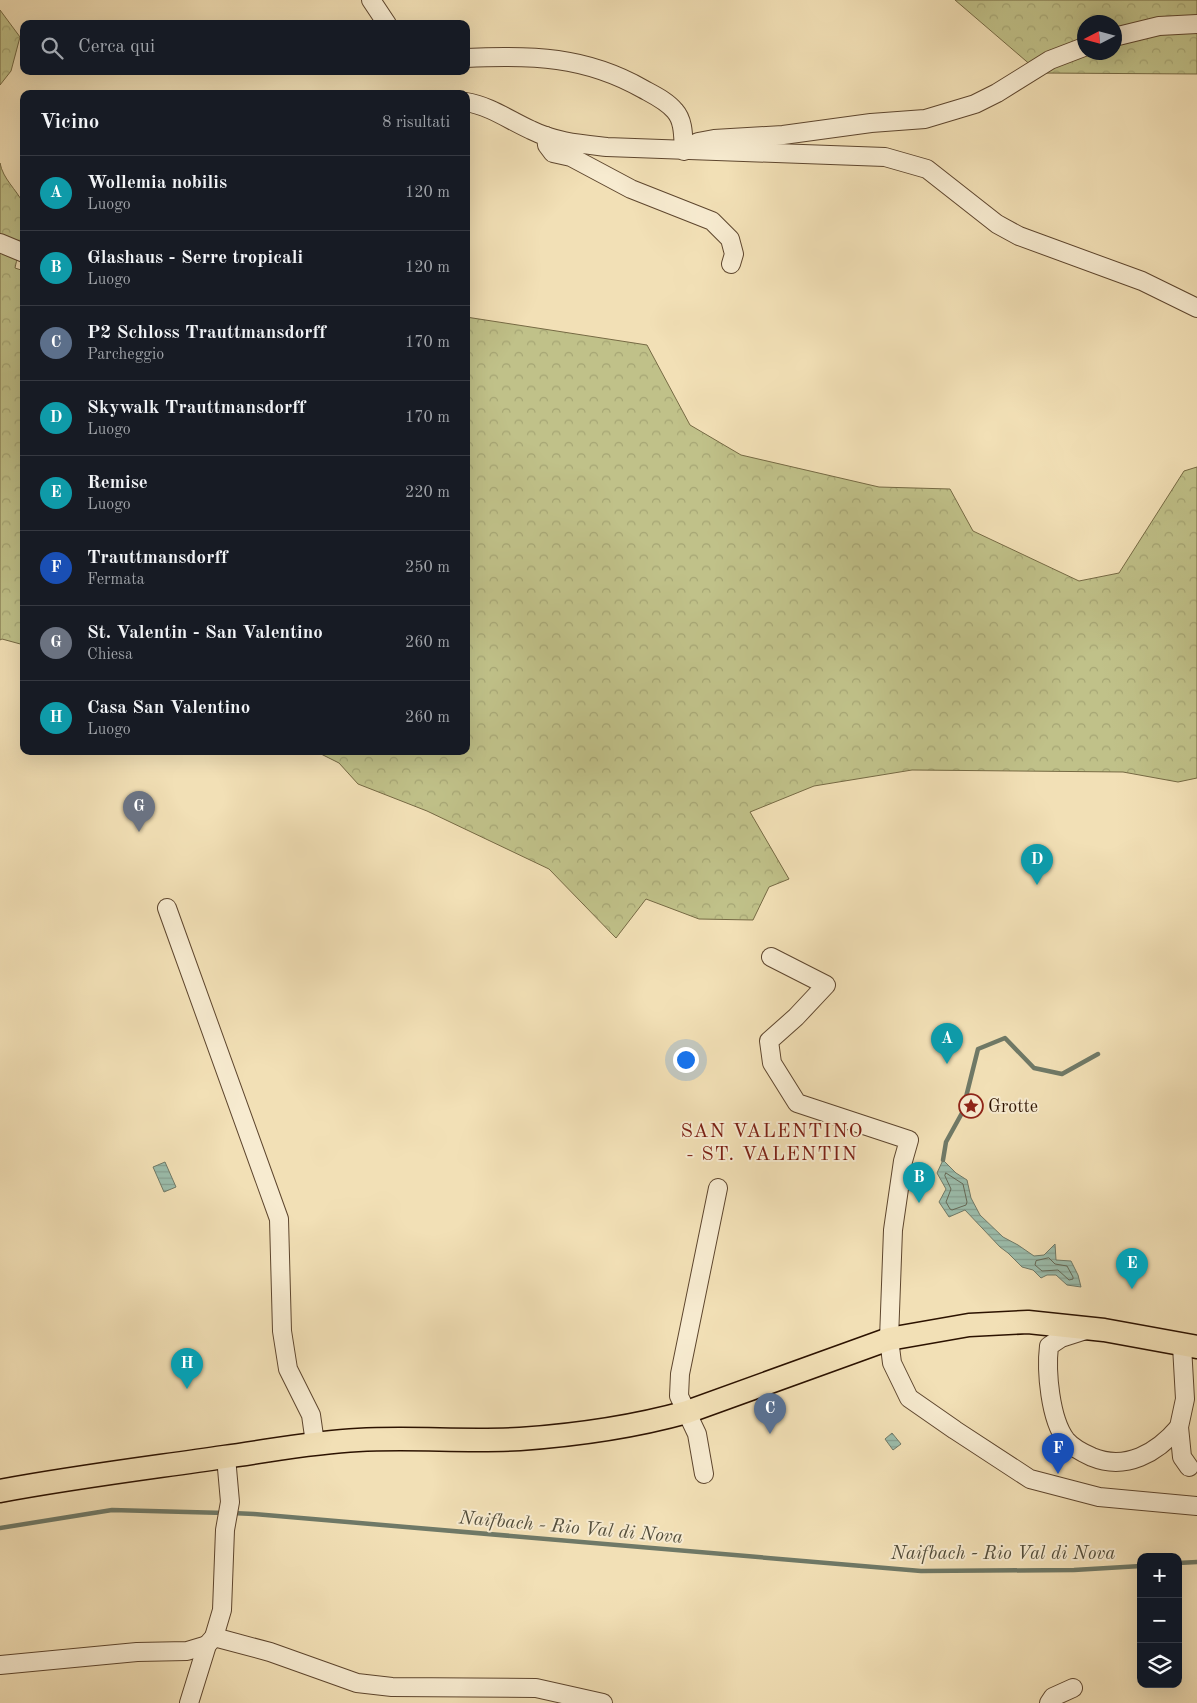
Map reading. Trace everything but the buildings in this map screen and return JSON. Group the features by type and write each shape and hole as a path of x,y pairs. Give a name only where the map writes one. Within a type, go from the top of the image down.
{"main road":[{"path":"0,1491 64,1479 316,1443 359,1440 519,1439 601,1431 654,1421 688,1412 889,1339 969,1325 1028,1322 1091,1329 1190,1347"}],"street":[{"path":"371,0 384,20"},
{"path":"1122,35 1159,26 1197,24"},
{"path":"684,151 698,142 714,139 784,136 852,125 932,118 975,104 997,93 1050,60 1077,50"},
{"path":"470,58 542,57 599,68 624,78 665,102 676,112 682,127 684,151"},
{"path":"470,103 481,104 546,136 574,143 607,147 684,151 885,157 927,169 997,224 1019,236 1142,281 1197,308"},
{"path":"546,136 547,145 553,153 572,157 631,189 712,221 730,239 734,254 731,264"},
{"path":"0,243 20,251"},
{"path":"168,908 279,1219 282,1331 288,1369 310,1415 316,1443"},
{"path":"771,957 826,985 796,1017 769,1041 772,1064 797,1103 909,1140 903,1160 893,1230 889,1339 892,1363 909,1398 1030,1479 1099,1496 1197,1506"},
{"path":"704,1474 697,1434 679,1396 680,1374 718,1188"},
{"path":"1091,1329 1061,1338 1049,1346 1048,1379 1052,1404 1058,1425 1066,1440 1084,1454 1098,1459 1117,1462 1136,1459 1153,1451 1170,1438 1179,1426"},
{"path":"1189,1467 1182,1457 1179,1426 1185,1399 1190,1347"},
{"path":"189,1703 222,1610 225,1530 230,1502 226,1457"},
{"path":"0,1665 137,1652 187,1651 210,1641 270,1652 357,1683 392,1687 536,1688 603,1703"},
{"path":"1049,1703 1053,1697 1072,1688"}],"green space":[{"path":"955,0 1197,0 1197,74 1040,73"},
{"path":"0,10 20,37 11,71 0,85"},
{"path":"0,163 4,174 20,198 20,245 15,268 20,270 20,644 0,640"},
{"path":"470,318 647,345 690,425 741,455 879,487 950,489 973,531 1079,581 1119,573 1184,471 1197,467 1197,778 1178,782 1123,772 912,770 814,786 750,812 789,879 769,887 753,920 699,919 646,899 616,938 549,869 427,811 358,784 339,763 323,755 470,755"}],"water":[{"path":"943,1160 956,1173 967,1180 971,1198 980,1215 1003,1237 1034,1256 1044,1255 1055,1244 1056,1260 1071,1261 1078,1275 1081,1287 1067,1285 1056,1275 1047,1275 1041,1278 1033,1270 1022,1267 965,1210 949,1217 939,1202 946,1189 937,1173"},
{"path":"165,1162 176,1187 164,1192 153,1167"},
{"path":"892,1433 901,1444 893,1450 885,1439"}],"waterway":[{"path":"943,1160 946,1142 962,1113 978,1049 1005,1038 1034,1068 1062,1074 1098,1054"},
{"name":"Naifbach - Rio Val di Nova","path":"0,1528 112,1510 225,1513"},
{"name":"Naifbach - Rio Val di Nova","path":"232,1513 921,1571 1074,1570 1137,1566"},
{"name":"Naifbach - Rio Val di Nova","path":"1182,1563 1197,1562"}],"place":[{"name":"St. Valentin - San Valentino","path":"139,832"},
{"name":"Skywalk Trauttmansdorff","path":"1037,885"},
{"name":"Wollemia nobilis","path":"947,1064"},
{"name":"Grotte","path":"971,1106"},
{"name":"Glashaus - Serre tropicali","path":"919,1203"},
{"name":"Remise","path":"1132,1289"},
{"name":"Casa San Valentino","path":"187,1389"},
{"name":"P2 Schloss Trauttmansdorff","path":"770,1434"},
{"name":"Trauttmansdorff","path":"1058,1474"}],"district":[{"name":"SAN VALENTINO - ST. VALENTIN","path":"772,1142"}]}
